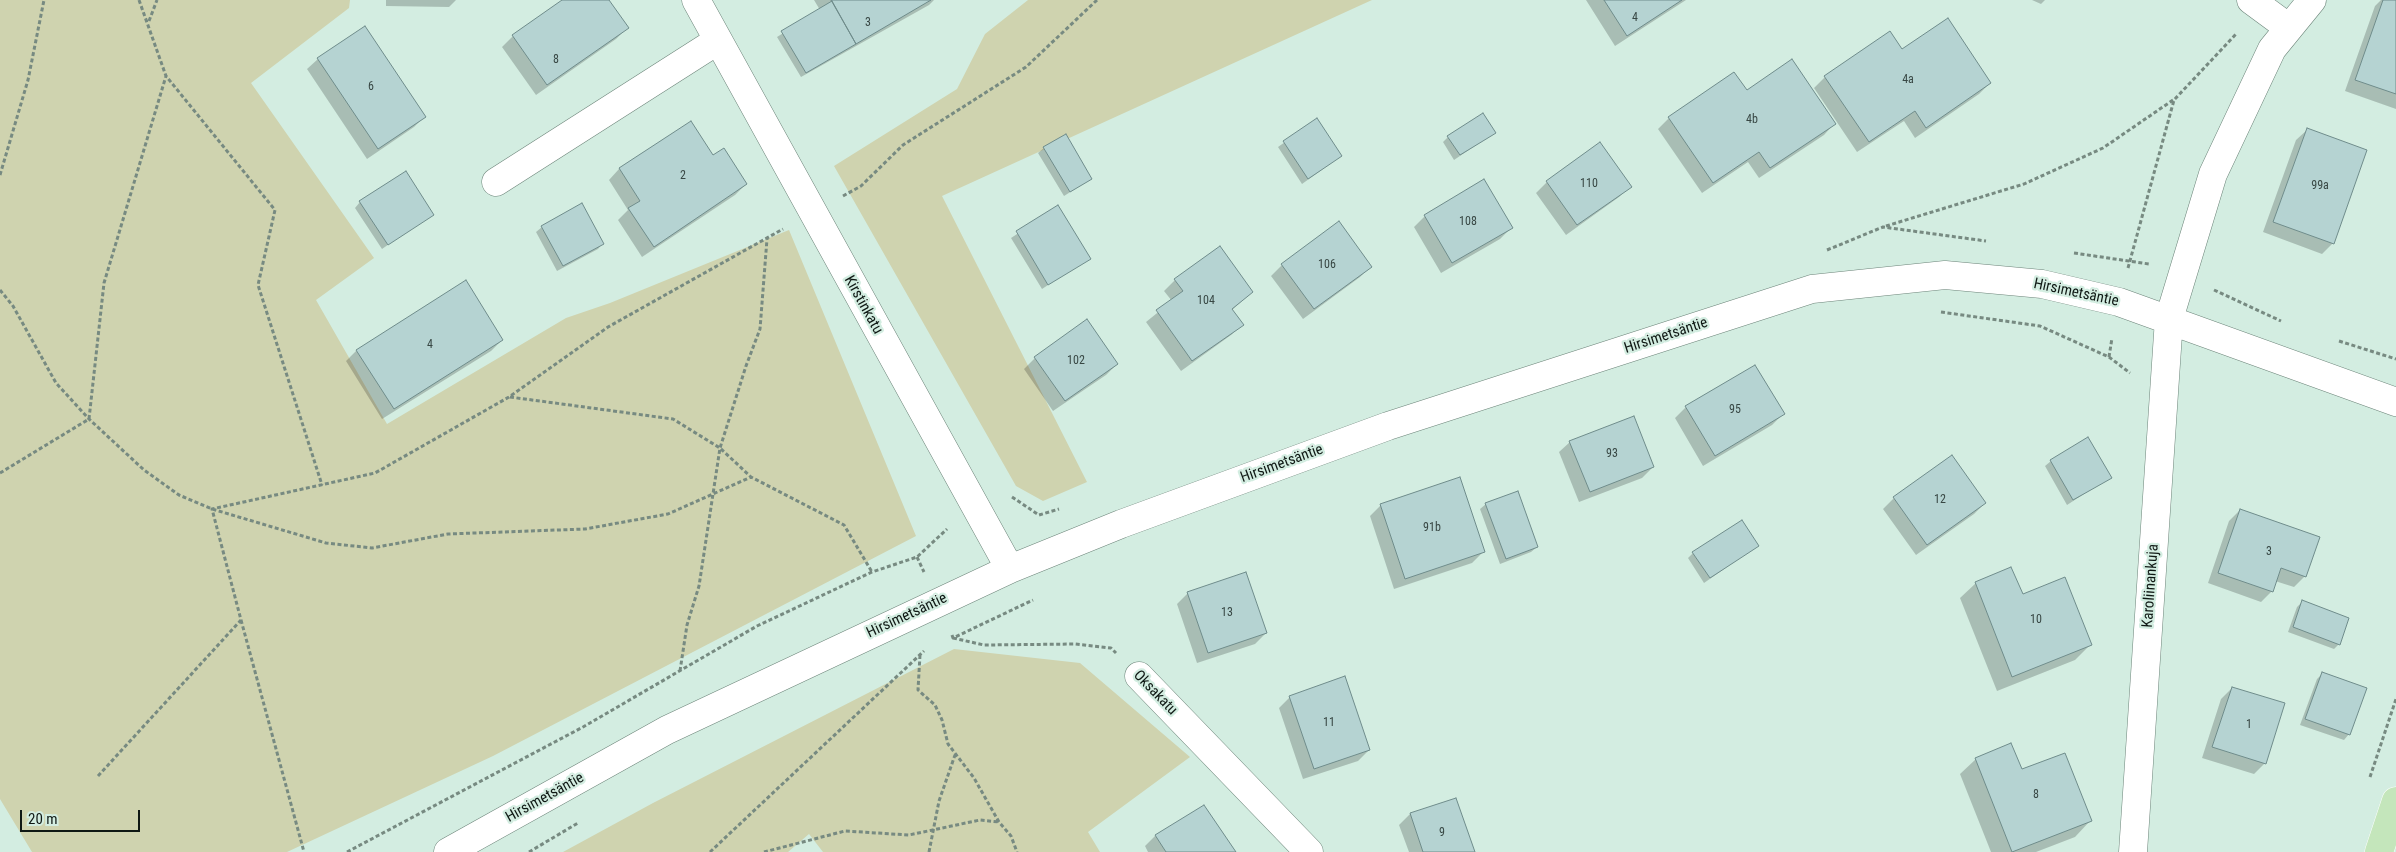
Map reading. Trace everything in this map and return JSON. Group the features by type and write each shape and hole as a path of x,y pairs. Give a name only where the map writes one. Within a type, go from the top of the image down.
{"main road":[{"path":"2379,852 2396,801"}],"street":[{"name":"Kirstinkatu","path":"696,0 1010,569"},
{"path":"2169,320 2213,174 2272,49 2312,0"},
{"path":"2256,3 2289,28"},
{"path":"496,182 717,41"},
{"name":"Hirsimetsäntie","path":"448,852 667,730 938,601 1010,569 1121,524 1388,426 1812,289 1945,275 2042,284 2119,302 2396,402"},
{"name":"Karoliinankuja","path":"2133,852 2169,320"},
{"name":"Oksakatu","path":"1139,676 1309,852"}],"path":[{"path":"0,175 28,80 44,0"},
{"path":"140,0 166,76 275,210 258,285 322,485"},
{"path":"149,22 157,0"},
{"path":"212,509 375,473 509,397 608,327 861,186 903,145 1026,67 1098,0"},
{"path":"1884,227 2024,184 2103,148 2174,100 2242,28 2256,3"},
{"path":"89,419 104,283 166,76"},
{"path":"2108,357 2119,302 2174,100"},
{"path":"680,671 687,625 699,586 720,448 760,329 767,238"},
{"path":"0,290 13,306 56,383 89,419 144,470 179,495 212,509 326,543 372,548 448,534 585,529 668,514 751,477"},
{"path":"1931,311 2040,326 2108,357 2163,399"},
{"path":"509,397 672,419 720,448 751,477 844,524 872,572"},
{"path":"0,473 89,419"},
{"path":"212,509 304,852"},
{"path":"917,557 953,638"},
{"path":"946,641 1034,600"},
{"path":"98,776 241,620"},
{"name":"Oksakatu","path":"953,638 984,645 1075,644 1111,648 1139,676"},
{"path":"906,659 933,647"},
{"path":"710,852 924,650"},
{"path":"920,655 918,690 935,704 942,720 948,744 974,778 999,822 1011,836 1017,852"},
{"path":"929,852 939,801 955,755"},
{"path":"764,852 845,831 910,835 980,820 999,822"},
{"path":"529,852 579,822"}],"green space":[{"path":"0,0 350,0 349,8 251,83 374,258 316,300 387,424 566,318 610,303 789,230 916,536 493,756 287,852 32,852 0,799"},
{"path":"1028,0 1372,0 942,196 1087,482 1043,501 1016,486 834,166 957,89 985,34"},
{"path":"954,649 1080,663 1190,757 1088,832 1100,852 823,852 809,834 788,852 563,852 653,803"}],"building":[{"path":"562,0 609,0 629,28 547,85 512,35"},
{"path":"831,0 931,0 856,44"},
{"path":"1604,0 1682,0 1627,36"},
{"path":"2383,0 2396,0 2396,94 2355,80"},
{"path":"832,1 856,44 806,73 781,31"},
{"path":"1948,18 1991,83 1926,128 1915,111 1869,142 1824,76 1890,31 1902,49"},
{"path":"365,26 426,117 378,149 317,58"},
{"path":"1792,59 1836,124 1770,168 1759,152 1713,183 1668,117 1734,72 1747,90"},
{"path":"1483,113 1496,133 1460,155 1447,136"},
{"path":"1317,118 1342,156 1308,179 1283,141"},
{"path":"691,121 713,155 724,148 747,184 654,247 628,208 640,201 619,168"},
{"path":"2307,128 2367,150 2334,244 2273,222"},
{"path":"1066,134 1092,179 1070,192 1043,147"},
{"path":"1600,142 1632,187 1577,225 1546,181"},
{"path":"406,171 434,215 388,245 359,201"},
{"path":"1484,179 1513,228 1452,263 1424,215"},
{"path":"582,203 604,244 563,266 541,226"},
{"path":"1058,205 1091,259 1048,285 1016,231"},
{"path":"1339,221 1372,267 1314,309 1281,264"},
{"path":"1220,246 1253,292 1232,309 1244,325 1192,361 1156,310 1183,291 1174,279"},
{"path":"466,280 503,340 394,409 356,350"},
{"path":"1087,319 1118,364 1065,401 1034,357"},
{"path":"1755,365 1785,414 1715,456 1685,406"},
{"path":"1634,416 1654,467 1590,492 1569,441"},
{"path":"2088,437 2112,478 2073,500 2050,460"},
{"path":"1952,455 1986,503 1927,545 1893,497"},
{"path":"1460,477 1485,552 1405,579 1380,504"},
{"path":"1518,491 1538,547 1506,559 1485,503"},
{"path":"2240,509 2320,537 2306,577 2281,568 2273,592 2218,573"},
{"path":"1742,520 1759,546 1710,578 1692,552"},
{"path":"2011,567 2023,594 2065,577 2092,645 2012,677 1975,582"},
{"path":"1246,572 1267,633 1208,653 1187,592"},
{"path":"2302,600 2349,618 2340,645 2293,627"},
{"path":"2322,672 2367,688 2350,735 2305,719"},
{"path":"1345,676 1370,750 1314,769 1289,696"},
{"path":"2232,687 2285,703 2266,764 2212,747"},
{"path":"2011,743 2022,769 2065,753 2092,821 2012,852 1975,758"},
{"path":"1456,798 1475,852 1423,852 1410,813"},
{"path":"1204,805 1236,852 1166,852 1155,835"}]}
